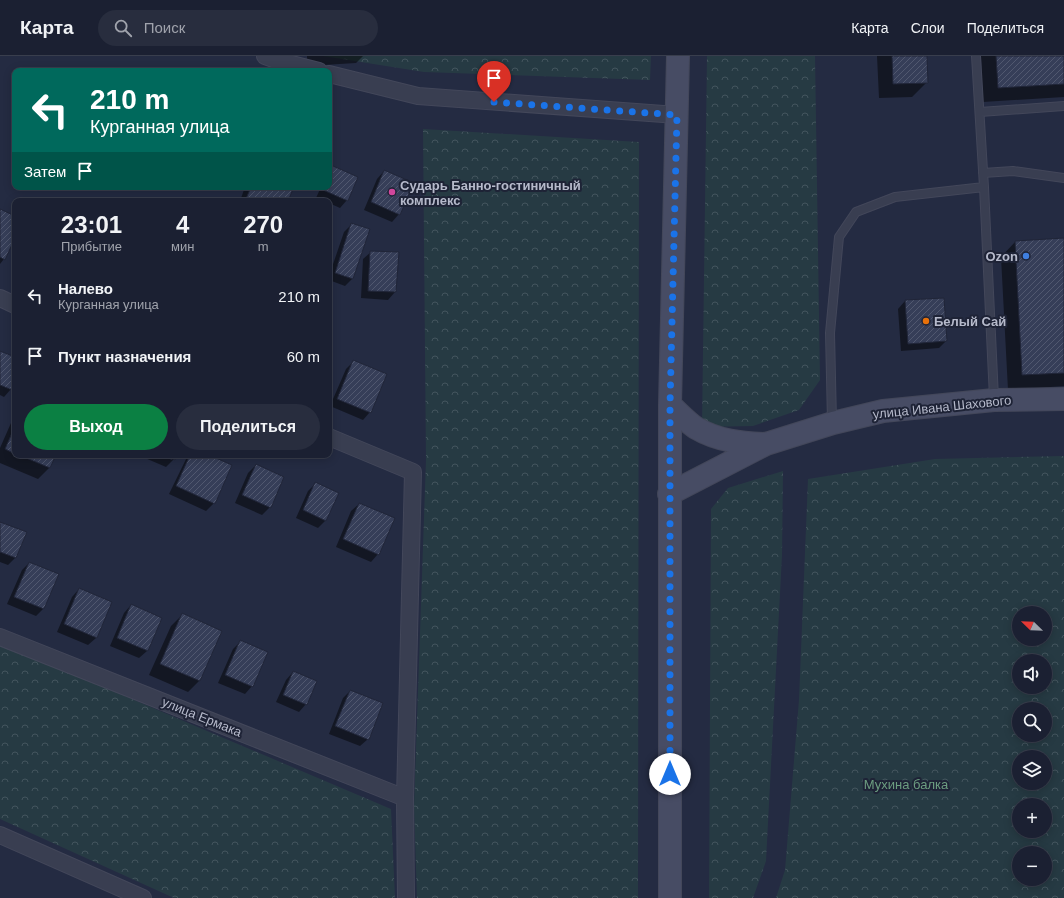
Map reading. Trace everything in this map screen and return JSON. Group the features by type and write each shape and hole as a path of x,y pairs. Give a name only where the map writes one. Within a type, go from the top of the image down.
{"main road":[{"path":"670,898 670,405 678,56"},
{"name":"улица Ивана Шахового","path":"670,494 766,444 832,422 884,411 994,400 1064,399"},
{"path":"670,405 695,427 715,438 739,443 766,444"}],"street":[{"path":"265,56 307,68"},
{"path":"332,75 418,96 677,115"},
{"path":"0,298 12,304"},
{"path":"332,438 414,472 405,798 406,898"},
{"name":"улица Ермака","path":"0,637 405,798"},
{"path":"0,835 143,898"}],"lane":[{"path":"976,56 994,400"},
{"path":"980,112 1064,106"},
{"path":"983,173 1013,172 1064,178"},
{"path":"832,422 830,333 838,237 856,212 895,197 984,188"}],"green space":[{"path":"323,56 651,56 650,80 424,72"},
{"path":"707,56 815,56 820,380 799,410 753,426 702,427"},
{"path":"423,129 639,142 638,898 417,898 414,807 426,460"},
{"name":"Мухина балка","path":"1064,456 1064,898 776,898 785,870 799,700 808,479 935,459"},
{"path":"783,471 782,555 766,861 753,898 709,898 711,509 728,488"},
{"path":"0,643 391,809 395,898 174,898 0,819"}],"building":[{"path":"892,56 927,56 928,83 893,84"},
{"path":"996,56 1064,56 1064,84 998,88"},
{"path":"333,166 358,177 348,201 323,190 332,190"},
{"name":"Сударь Банно-гостиничный комплекс","path":"384,170 414,183 400,215 371,202"},
{"path":"250,190 293,190 289,198 246,198"},
{"path":"0,209 12,215 12,245 5,260 0,257"},
{"path":"351,223 370,229 353,279 335,273"},
{"path":"1064,238 1064,373 1022,375 1015,241"},
{"path":"370,251 399,252 396,292 368,291"},
{"name":"Белый Сай","path":"944,298 947,341 908,344 905,300"},
{"path":"0,351 12,356 12,390 0,385"},
{"path":"353,360 387,374 371,413 337,399"},
{"path":"12,433 12,452 5,449"},
{"path":"26,458 55,458 50,468"},
{"path":"189,458 216,458 232,465 215,504 176,486"},
{"path":"256,464 284,477 271,508 242,495"},
{"path":"315,482 339,493 326,521 303,510"},
{"path":"359,503 395,518 379,555 343,539"},
{"path":"0,522 27,532 16,558 0,552"},
{"path":"29,562 59,574 44,609 14,597"},
{"path":"79,588 112,602 97,638 64,624"},
{"path":"131,604 162,618 148,651 117,638"},
{"path":"182,613 222,631 200,681 160,664"},
{"path":"240,640 268,652 253,687 225,675"},
{"path":"293,671 317,681 307,705 283,695"},
{"path":"350,690 383,703 369,740 335,726"}],"place":[{"name":"Сударь Банно-гостиничный комплекс","path":"392,192"},
{"name":"Ozon","path":"1026,256"},
{"name":"Белый Сай","path":"926,321"}],"route":[{"path":"494,102 677,115 670,405 670,774"}]}
